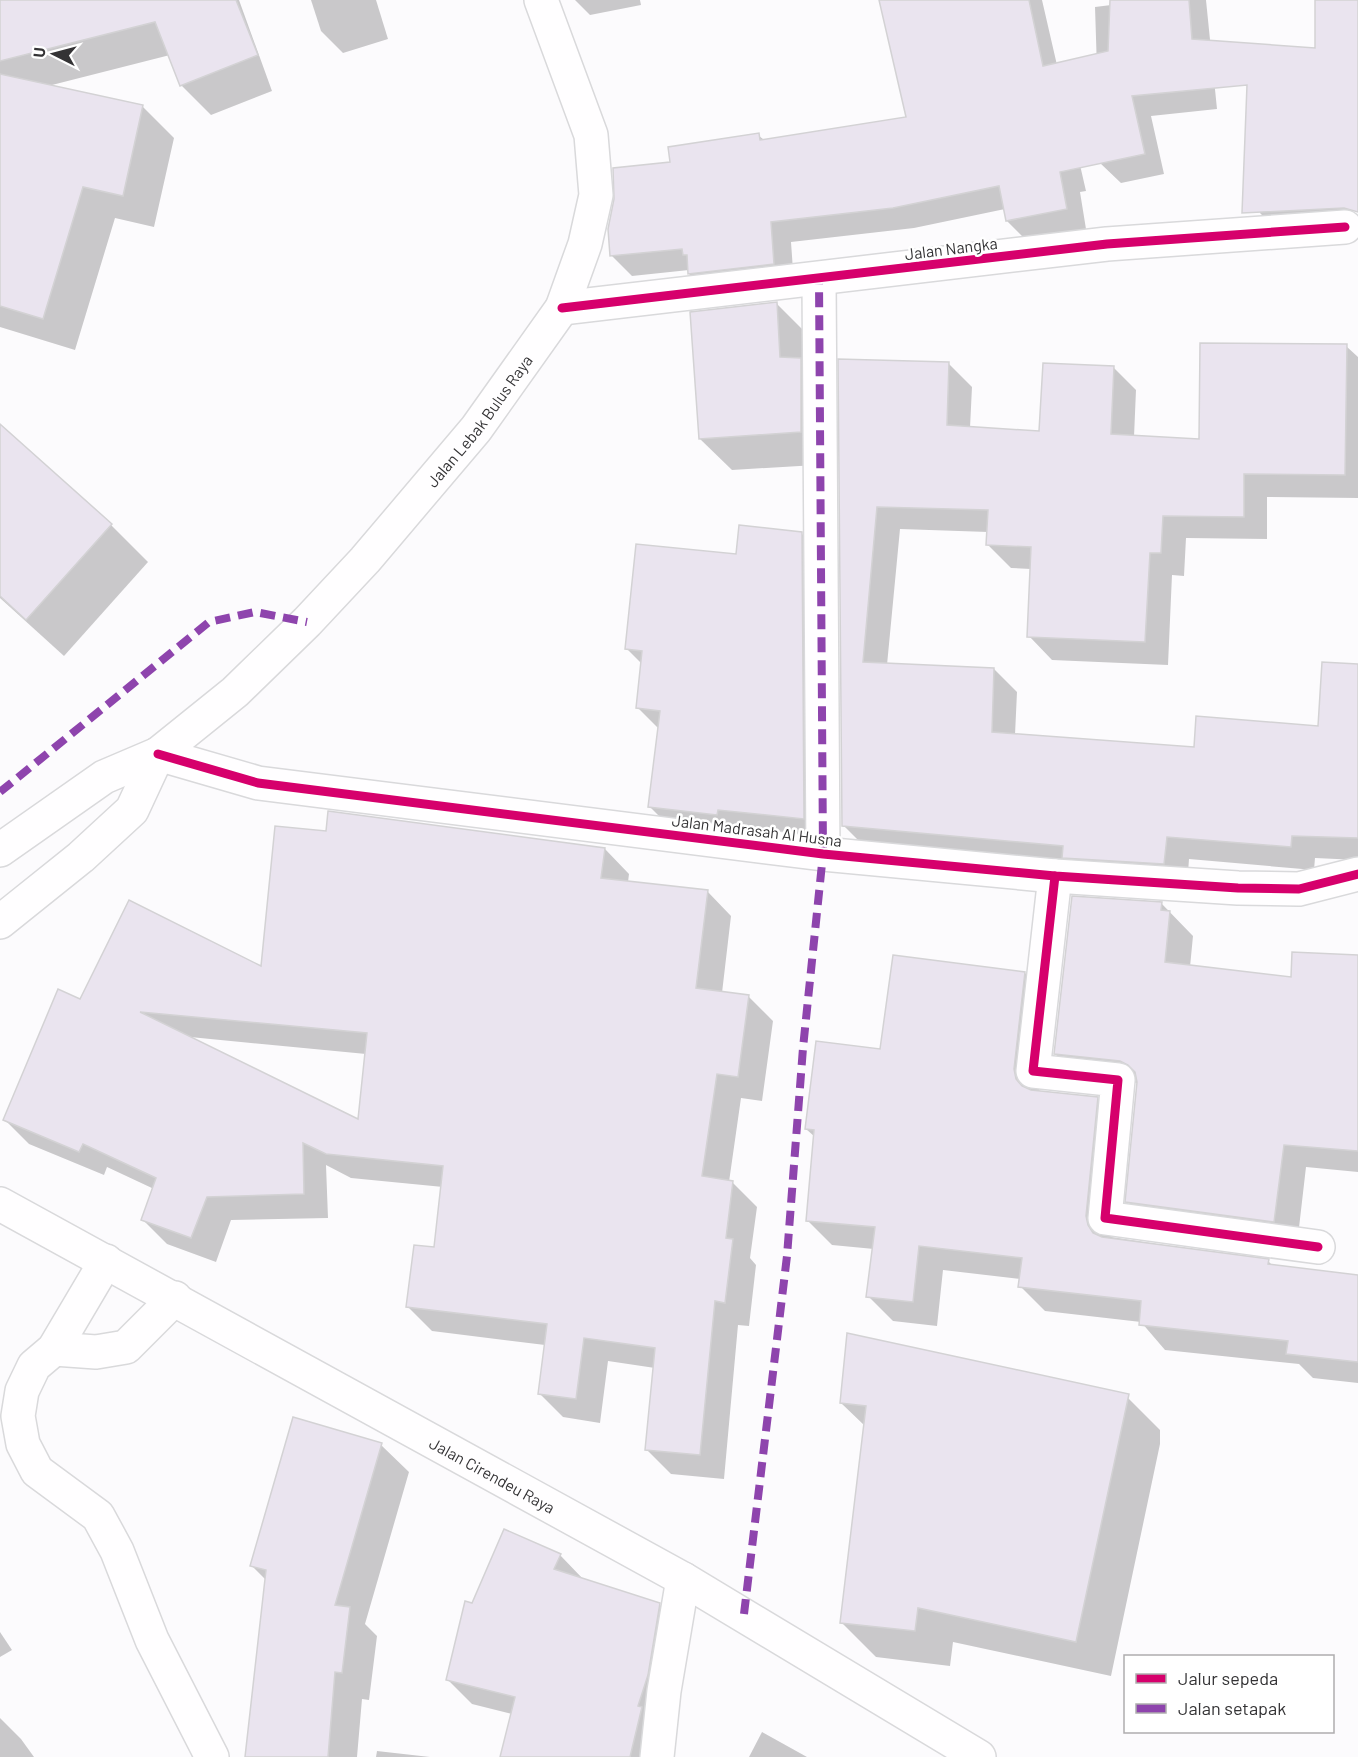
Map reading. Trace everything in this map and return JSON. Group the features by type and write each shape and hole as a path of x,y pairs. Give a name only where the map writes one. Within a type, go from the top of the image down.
{"street":[{"name":"Jalan Lebak Bulus Raya","path":"0,850 104,777 158,754 235,692 307,622 365,560 476,429 562,308 585,244 596,195 591,135 541,0"},
{"name":"Jalan Nangka","path":"562,308 819,280 1107,244 1345,227"},
{"path":"819,280 823,854"},
{"name":"Jalan Lebak Bulus Raya","path":"0,922 81,857 132,810 158,754"},
{"name":"Jalan Madrasah Al Husna","path":"158,754 258,783 823,854 1055,876 1299,889 1358,874"},
{"path":"1055,876 1034,1071 1118,1080 1105,1218 1318,1247"},
{"name":"Jalan Cirendeu Raya","path":"0,1204 175,1298 683,1579 979,1757"},
{"path":"106,1261 54,1349 34,1366 22,1391 18,1416 23,1444 37,1471 98,1516 117,1551 152,1640 212,1757"},
{"path":"54,1349 96,1352 126,1347 175,1298"},
{"path":"657,1757 664,1691 683,1579"}],"building":[{"path":"0,0 236,0 258,55 180,86 155,22 0,61"},
{"path":"879,0 1029,0 1043,66 1108,51 1110,0 1189,0 1192,39 1315,48 1315,0 1358,0 1358,212 1344,208 1242,213 1247,85 1132,96 1145,154 1060,172 1067,209 1006,221 999,186 893,208 771,222 774,264 688,274 687,255 683,255 682,249 610,256 608,229 614,199 613,168 670,162 668,147 759,133 760,140 906,117"},
{"path":"0,74 143,105 123,196 83,187 43,319 0,306"},
{"path":"777,302 780,357 801,358 801,432 699,439 690,312"},
{"path":"1200,343 1347,344 1345,475 1244,474 1244,517 1163,516 1161,553 1150,553 1145,642 1027,637 1031,547 986,545 988,510 877,507 863,662 994,668 992,732 1194,747 1196,716 1318,726 1322,662 1358,664 1358,838 1292,836 1291,847 1167,837 1164,864 1062,858 1063,846 842,826 838,359 949,362 947,425 1039,431 1043,363 1114,366 1111,434 1199,439"},
{"path":"0,424 112,524 26,620 0,596"},
{"path":"739,525 802,532 804,819 718,810 717,815 648,807 660,711 636,708 642,651 625,649 636,544 736,554"},
{"path":"328,811 605,848 601,878 708,890 696,988 749,995 738,1077 717,1074 702,1176 733,1181 726,1238 733,1239 725,1303 715,1301 700,1455 645,1450 655,1348 584,1338 576,1399 538,1394 547,1324 406,1307 414,1245 434,1247 443,1166 326,1154 303,1143 304,1194 207,1197 191,1238 141,1220 156,1178 83,1144 79,1152 3,1120 58,989 80,999 129,900 261,966 275,826 326,831","holes":["140,1012 367,1033 358,1119"]},
{"path":"1072,896 1162,902 1161,910 1170,911 1165,962 1291,977 1292,952 1358,955 1358,1151 1284,1145 1274,1222 1125,1202 1137,1082 1135,1072 1120,1061 1054,1054"},
{"path":"893,955 1025,972 1014,1069 1016,1079 1022,1086 1031,1090 1098,1097 1086,1216 1093,1233 1102,1237 1269,1259 1268,1264 1358,1275 1358,1362 1286,1354 1288,1341 1139,1325 1141,1301 1018,1287 1022,1258 919,1246 913,1302 866,1297 875,1227 806,1221 814,1130 805,1129 816,1041 880,1049"},
{"path":"847,1333 1129,1394 1076,1642 918,1608 915,1631 840,1623 866,1406 840,1403"},
{"path":"293,1417 382,1443 335,1605 350,1607 342,1673 335,1672 328,1757 245,1757 266,1570 250,1566"},
{"path":"504,1529 561,1554 554,1569 660,1603 648,1675 638,1706 642,1707 630,1757 500,1757 515,1697 446,1680 465,1601 472,1603"}],"marked path":[{"path":"744,1614 787,1256 803,1048 823,854 819,280"},
{"path":"0,792 209,622 255,612 307,622"}],"cycle path":[{"path":"562,308 1107,244 1345,227"},
{"path":"158,754 258,783 823,854 1055,876 1238,888 1299,889 1358,874"},
{"path":"1055,876 1033,1071 1118,1080 1105,1218 1318,1247"}]}
